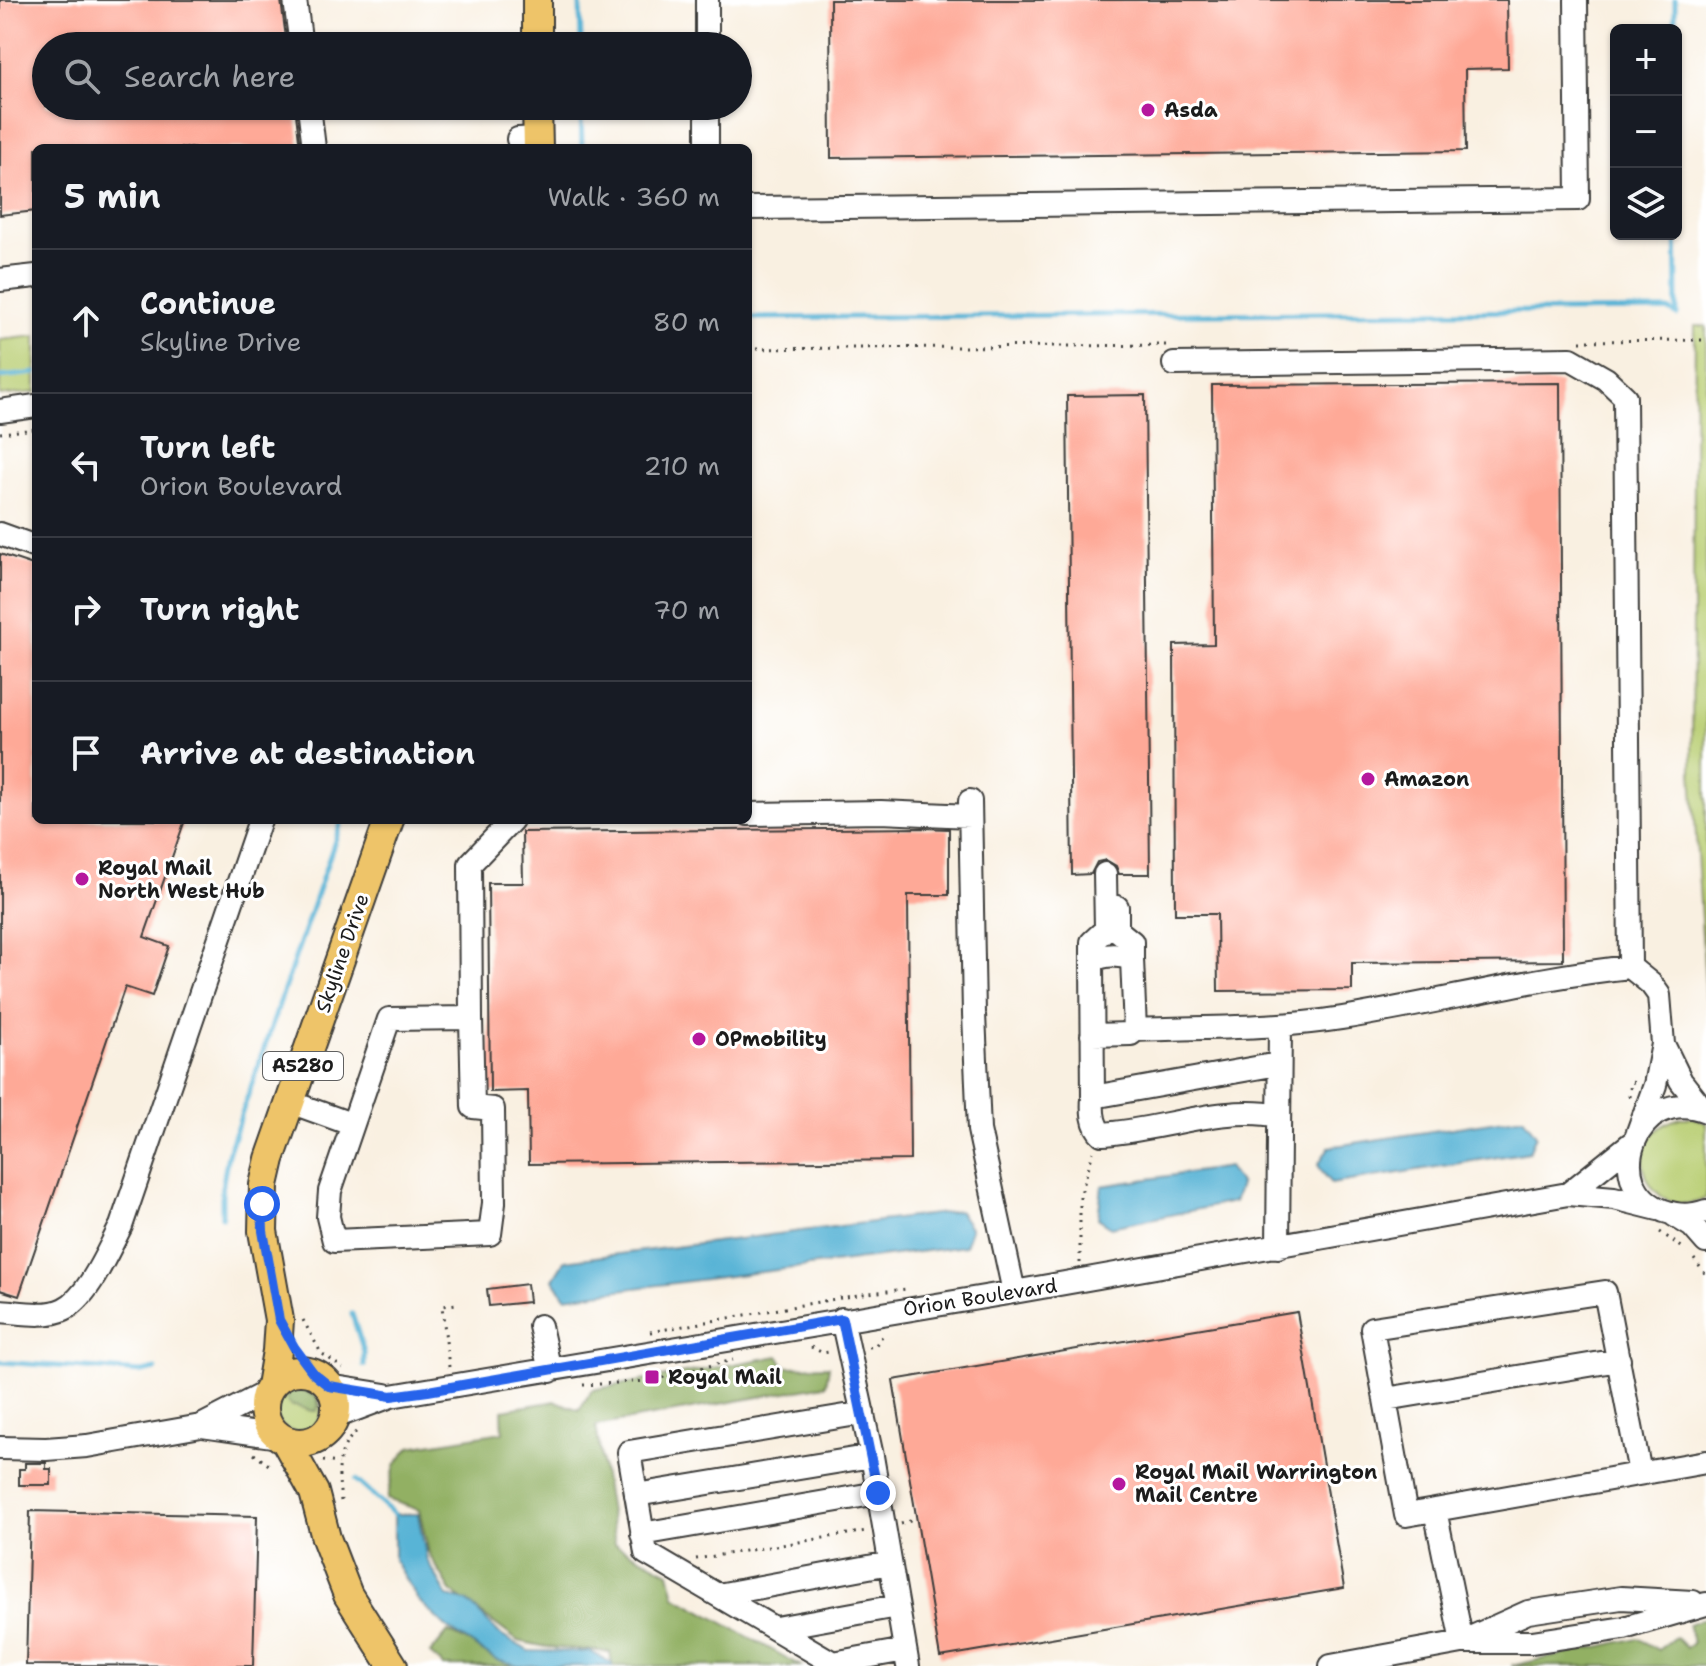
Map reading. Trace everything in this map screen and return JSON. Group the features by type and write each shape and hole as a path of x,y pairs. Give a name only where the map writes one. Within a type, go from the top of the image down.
{"main road":[{"path":"537,0 537,32"},
{"path":"531,142 535,120"},
{"name":"Skyline Drive","path":"330,1376 294,1347 289,1315 263,1231 262,1204 270,1159 388,824"},
{"name":"Skyline Drive","path":"269,1389 289,1315"},
{"path":"269,1389 279,1378 290,1373 330,1376"},
{"name":"A5280","path":"314,1492 339,1427 330,1376"},
{"name":"A5280","path":"269,1389 264,1404 265,1417 314,1492 326,1538 348,1595 393,1666"},
{"path":"282,1439 306,1443 339,1427"}],"street":[{"path":"295,0 299,32"},
{"path":"707,0 707,32"},
{"path":"752,208 1578,199 1576,0"},
{"path":"311,120 314,144"},
{"path":"707,120 707,144"},
{"path":"0,280 32,276"},
{"path":"1174,364 1571,359 1606,379 1625,397 1630,967"},
{"path":"0,411 32,407"},
{"path":"0,534 32,546"},
{"path":"752,814 881,812 949,817 970,808 979,1130 1014,1292"},
{"path":"0,1311 34,1314 63,1310 98,1270 121,1226 259,824"},
{"path":"471,1018 389,1019 330,1191 328,1217 334,1241 490,1234 494,1203 493,1109 473,1107 470,864 508,824"},
{"path":"1135,1030 1132,942 1117,930 1111,874 1106,929 1092,942 1092,1110 1097,1129 1102,1134 1233,1114 1260,1112 1278,1116"},
{"path":"1092,961 1100,956 1132,959"},
{"path":"1092,1035 1131,1034 1135,1030 1280,1025 1342,1018 1575,973 1630,967 1659,995 1663,1044 1655,1085 1635,1137 1630,1158 1631,1173 1637,1188 1664,1218 1706,1211"},
{"path":"1278,1247 1280,1025"},
{"path":"1663,1044 1681,1081 1704,1110"},
{"path":"1093,1097 1278,1064"},
{"path":"290,1102 351,1124"},
{"name":"Orion Boulevard","path":"1568,1194 1621,1155 1647,1121 1673,1107 1688,1106 1704,1110"},
{"name":"Orion Boulevard","path":"339,1427 391,1396 1278,1247 1568,1194 1614,1198 1692,1226 1706,1242"},
{"path":"1640,1473 1605,1292 1372,1328 1406,1515 1706,1462"},
{"path":"842,1319 863,1413 872,1456 907,1658 833,1663 646,1553 629,1452 863,1413"},
{"path":"540,1326 550,1371"},
{"path":"1386,1399 1619,1360"},
{"name":"Orion Boulevard","path":"330,1376 391,1396"},
{"path":"0,1448 75,1448 201,1426 269,1389"},
{"path":"201,1426 282,1439"},
{"path":"636,1495 872,1456"},
{"path":"642,1534 878,1493"},
{"path":"1435,1510 1462,1642"},
{"path":"718,1595 890,1563"},
{"path":"1462,1642 1528,1612 1621,1598 1706,1603"},
{"path":"1331,1666 1462,1642 1532,1642 1624,1628 1706,1603"},
{"path":"776,1628 897,1606"}],"path":[{"path":"0,433 32,429"},
{"path":"1628,1102 1631,1082"},
{"path":"1080,1264 1080,1197 1090,1169 1097,1129"},
{"path":"1664,1218 1706,1275"},
{"path":"648,1332 854,1295 912,1288"},
{"path":"449,1371 442,1306 457,1304"},
{"path":"289,1315 333,1363 330,1376"},
{"path":"875,1346 879,1337 886,1332"},
{"path":"801,1346 823,1353"},
{"path":"573,1385 649,1381 699,1371 742,1357"},
{"path":"339,1427 348,1439 342,1451 339,1478 341,1505"},
{"path":"666,1564 884,1528 913,1520"}],"green space":[{"path":"1695,326 1706,326 1706,1000 1692,772"},
{"path":"32,336 32,392 0,396 0,340"},
{"path":"1680,1118 1694,1118 1706,1123 1706,1198 1686,1204 1669,1201 1655,1191 1646,1176 1643,1160 1647,1143 1659,1128"},
{"path":"778,1356 786,1367 829,1366 826,1385 596,1426 615,1544 669,1572 675,1596 801,1666 612,1666 610,1652 546,1647 518,1641 451,1591 429,1554 419,1510 387,1499 395,1465 410,1447 503,1432 502,1410 556,1401 579,1410 592,1390"},
{"path":"298,1386 314,1393 321,1409 314,1425 298,1432 282,1425 275,1409 282,1393"},
{"path":"292,1389 301,1389 316,1397 319,1405 316,1411 292,1406 287,1401 287,1394"},
{"path":"1706,1619 1706,1666 1511,1666 1638,1638 1658,1650 1675,1637 1686,1648 1693,1642 1688,1624"},
{"path":"448,1632 520,1666 444,1666 430,1654"}],"water":[{"path":"1523,1117 1536,1135 1529,1152 1331,1184 1318,1165 1329,1147"},
{"path":"1228,1167 1240,1185 1234,1202 1111,1227 1098,1218 1102,1186"},
{"path":"959,1211 971,1229 965,1246 565,1297 553,1279 564,1261"},
{"path":"394,1514 418,1514 427,1560 448,1597 467,1601 502,1636 529,1651 591,1652 612,1663 612,1666 518,1666 496,1660 446,1627 418,1600 394,1560"}],"building":[{"path":"0,0 281,0 285,32 32,32 32,120 297,120 300,144 32,144 32,211 0,215"},
{"name":"Asda","path":"830,0 1507,0 1508,68 1465,69 1466,151 831,158"},
{"name":"Amazon","path":"1560,383 1563,961 1352,963 1352,990 1218,991 1217,914 1175,914 1174,645 1214,644 1212,385"},
{"path":"1145,395 1150,874 1119,874 1116,866 1106,860 1097,862 1091,874 1072,875 1067,396"},
{"name":"Royal Mail North West Hub","path":"0,554 32,565 32,824 184,824 144,937 169,946 152,996 125,987 19,1296 0,1290"},
{"name":"OPmobility","path":"949,829 949,895 908,895 910,1160 529,1164 528,1091 490,1092 488,883 523,883 522,832"},
{"path":"527,1284 529,1302 489,1306 487,1289"},
{"name":"Royal Mail Warrington Mail Centre","path":"1297,1312 1344,1588 940,1657 893,1380"},
{"path":"25,1463 46,1463 46,1469 51,1469 51,1485 19,1485 19,1469 25,1469"},
{"path":"30,1511 257,1516 253,1666 26,1665"}],"waterway":[{"path":"580,0 581,32"},
{"path":"1675,0 1675,24"},
{"path":"581,120 582,144"},
{"path":"752,318 1669,310 1677,315 1676,240"},
{"path":"0,377 32,373"},
{"path":"222,1217 222,1188 228,1154 341,824"},
{"path":"352,1314 364,1352 364,1365"},
{"path":"0,1362 142,1372 156,1369"},
{"path":"356,1480 394,1514"}],"place":[{"name":"Asda","path":"1148,110"},
{"name":"Amazon","path":"1368,779"},
{"name":"Royal Mail North West Hub","path":"82,879"},
{"name":"OPmobility","path":"699,1039"},
{"name":"Royal Mail","path":"652,1377"},
{"name":"Royal Mail Warrington Mail Centre","path":"1119,1484"}],"route":[{"path":"262,1204 263,1231 279,1320 314,1374 329,1386 391,1396 842,1319 878,1493"}]}
